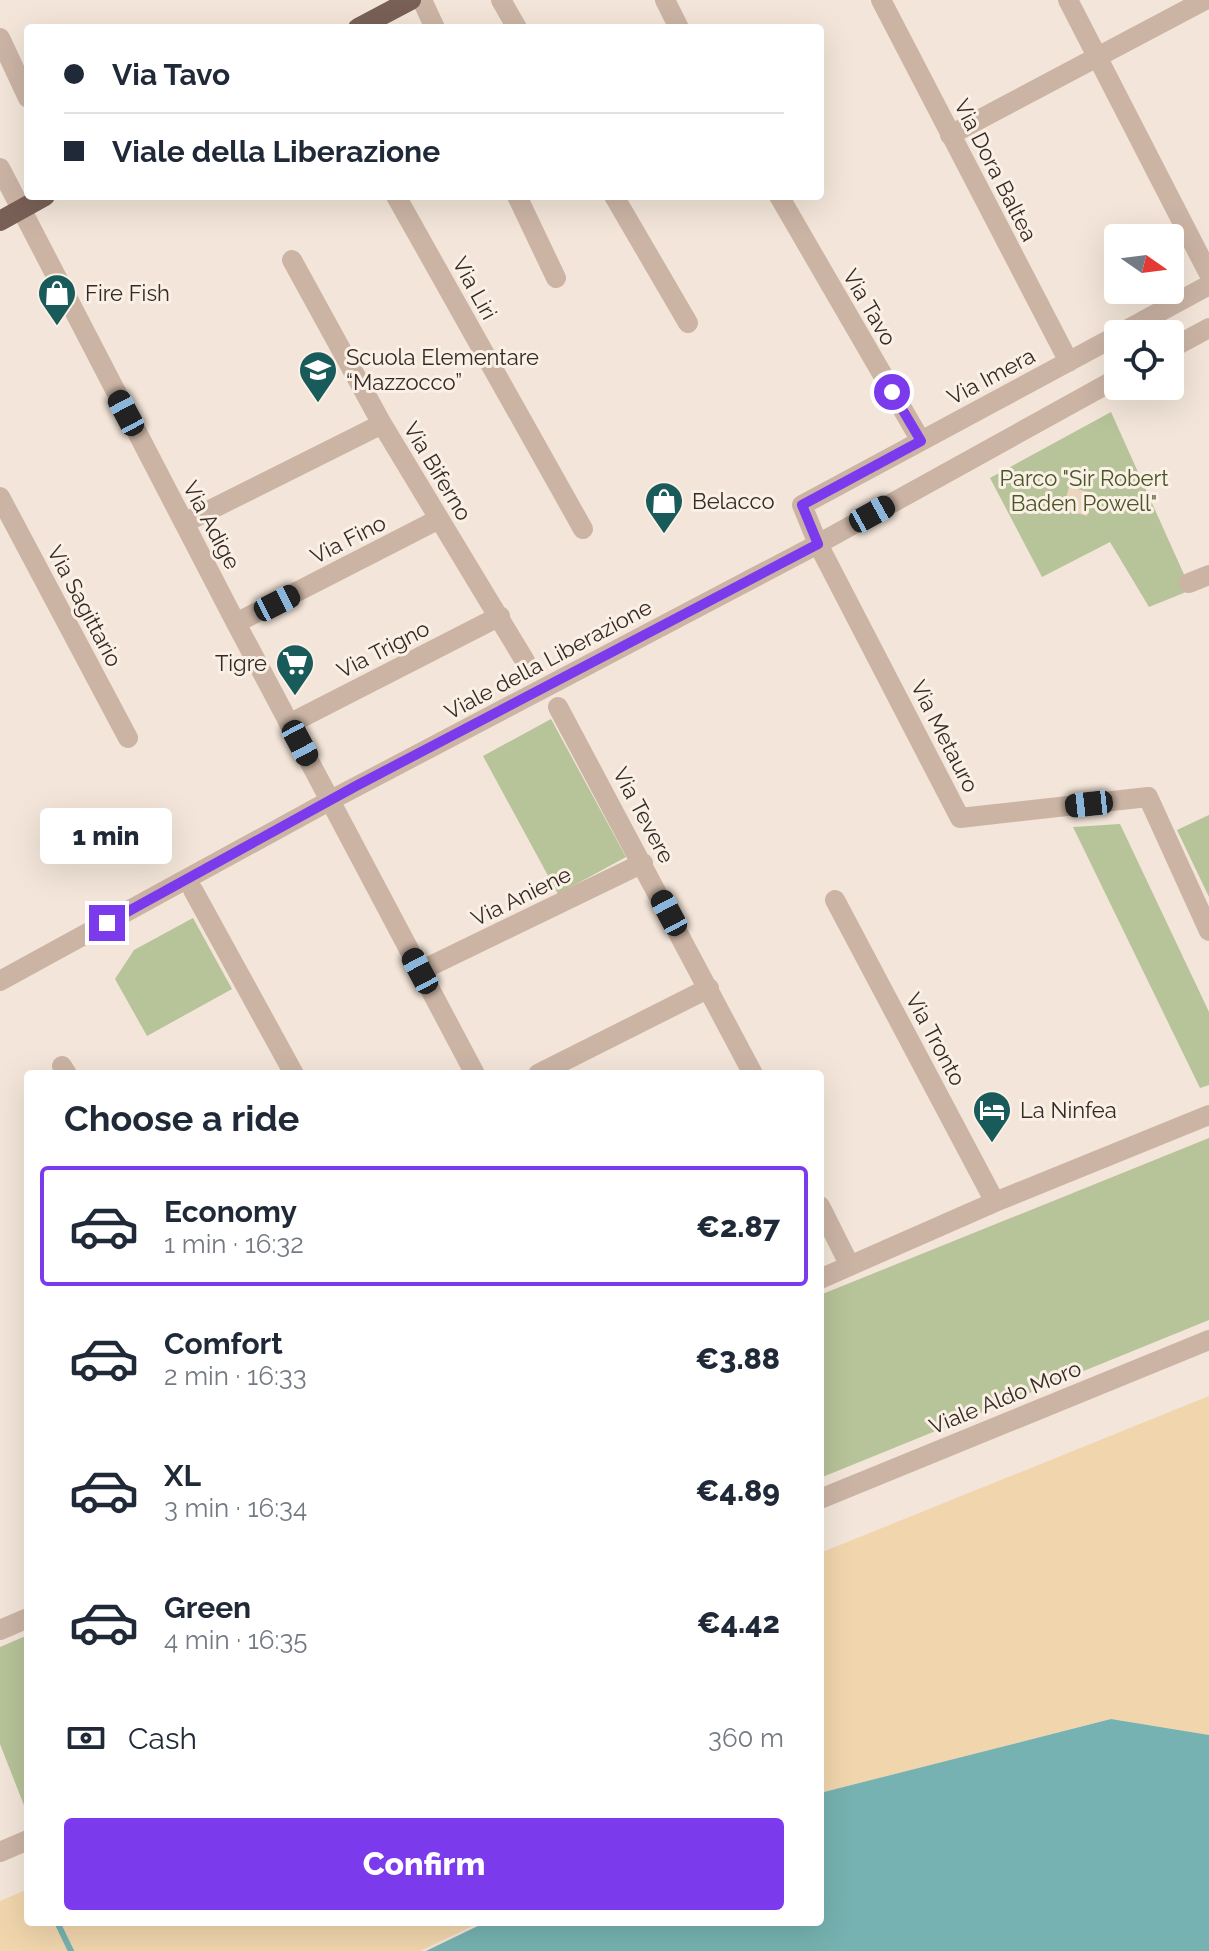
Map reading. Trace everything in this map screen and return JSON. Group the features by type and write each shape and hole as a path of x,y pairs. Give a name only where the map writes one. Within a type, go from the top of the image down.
{"main road":[{"path":"366,24 411,0"},
{"path":"0,221 37,200"}],"street":[{"path":"422,0 433,24"},
{"path":"501,0 515,24"},
{"path":"665,0 677,24"},
{"name":"Via Dora Baltea","path":"881,0 1069,362"},
{"path":"1068,0 1209,274"},
{"path":"950,135 1205,0"},
{"path":"0,38 24,89"},
{"name":"Via Adige","path":"0,168 329,801 473,1070"},
{"name":"Via Liri","path":"398,200 583,529"},
{"path":"519,200 556,278"},
{"path":"616,200 688,323"},
{"name":"Via Tavo","path":"781,200 921,441"},
{"name":"Via Biferno","path":"292,260 382,424 525,661"},
{"name":"Via Imera","path":"1145,320 1209,285"},
{"path":"1184,341 1209,328"},
{"name":"Via Imera","path":"802,505 1104,342"},
{"name":"Viale della Liberazione","path":"0,981 329,801 818,544 1104,386"},
{"path":"184,523 382,424"},
{"name":"Via Sagittario","path":"0,497 128,738"},
{"name":"Via Metauro","path":"802,505 818,544 960,818 1148,797 1209,931"},
{"name":"Via Fino","path":"236,623 439,519"},
{"path":"1189,583 1209,575"},
{"name":"Via Trigno","path":"289,724 500,616"},
{"name":"Via Tevere","path":"558,707 751,1070"},
{"name":"Via Aniene","path":"420,971 643,863"},
{"path":"193,890 292,1070"},
{"name":"Via Tronto","path":"835,900 995,1202"},
{"path":"546,1070 709,988"},
{"path":"824,1277 995,1202 1209,1115"},
{"path":"824,1214 850,1266"},
{"name":"Viale Aldo Moro","path":"824,1497 1209,1340"},
{"path":"0,1630 24,1620"},
{"path":"0,1852 24,1842"}],"green space":[{"name":"Parco \"Sir Robert Baden Powell\"","path":"1111,412 1191,590 1149,607 1110,542 1042,577 990,478"},
{"path":"551,719 626,857 558,894 483,756"},
{"path":"1209,815 1209,897 1177,830"},
{"path":"1120,824 1209,1012 1209,1085 1200,1088 1073,827"},
{"path":"193,918 232,989 147,1036 115,979 134,950"},
{"path":"1209,1138 1209,1320 824,1476 824,1293"},
{"path":"24,1637 24,1805 0,1744 0,1647"}],"sand":[{"path":"1209,1396 1209,1735 1111,1719 824,1792 824,1551"},
{"path":"24,1891 24,1926 473,1926 420,1951 0,1951 0,1901"}],"shaded area":[{"path":"1069,487 1093,493 1087,516 1063,509"}],"water":[{"path":"1111,1719 1209,1735 1209,1951 426,1951 478,1926 824,1926 824,1792"}],"waterway":[{"path":"59,1926 71,1951"}],"place":[{"name":"Fire Fish","path":"57,327"},
{"name":"Scuola Elementare “Mazzocco”","path":"318,404"},
{"name":"Belacco","path":"664,535"},
{"name":"Tigre","path":"295,697"},
{"name":"La Ninfea","path":"992,1144"}],"route":[{"path":"107,923 356,786 818,544 802,505 921,441 892,392"}]}
